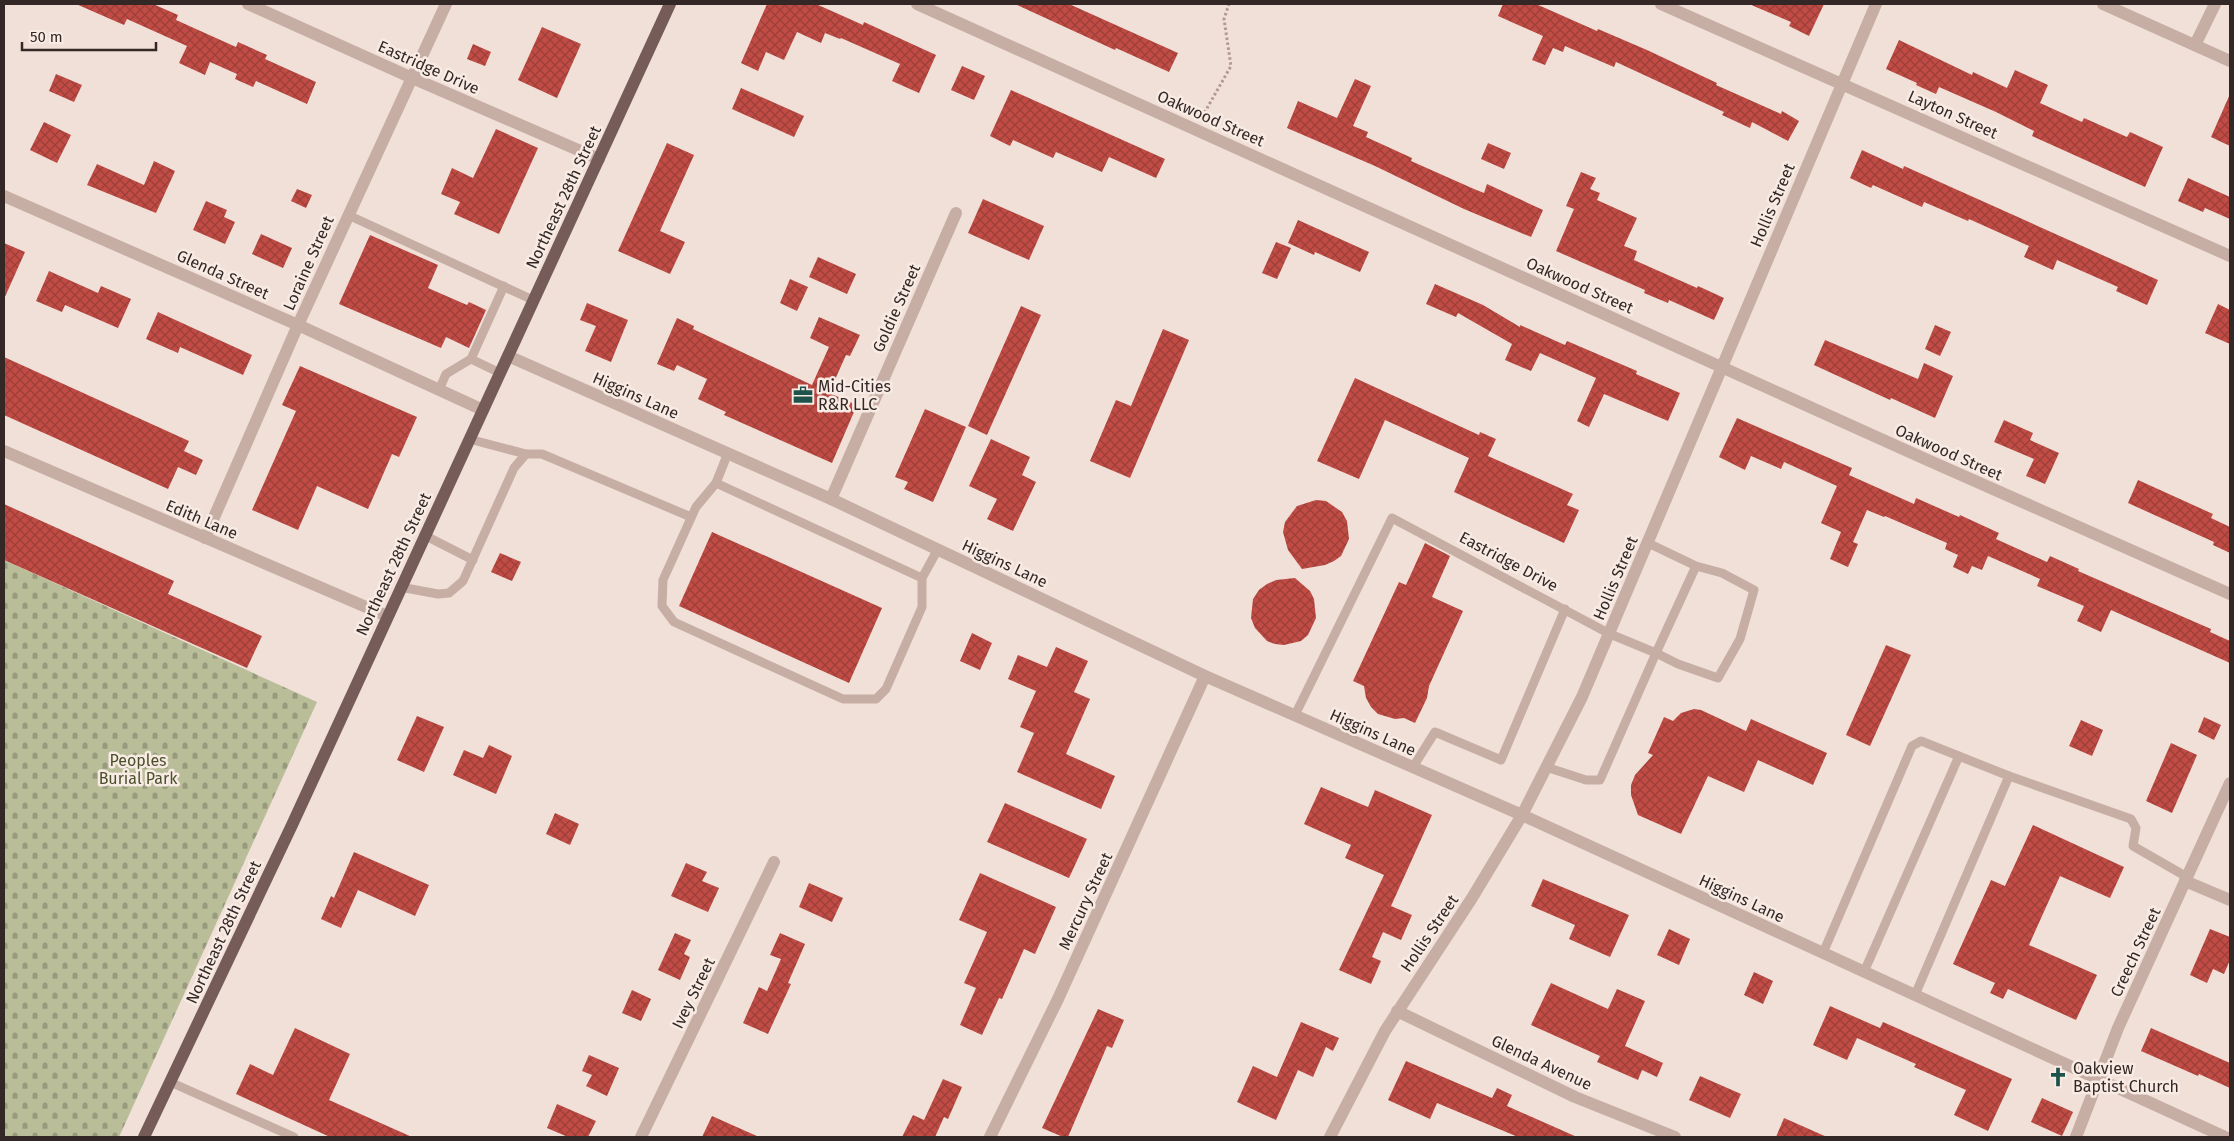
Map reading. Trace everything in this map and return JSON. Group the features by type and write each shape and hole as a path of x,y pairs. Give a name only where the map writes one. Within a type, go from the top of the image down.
{"main road":[{"name":"Northeast 28th Street","path":"144,1137 292,825 670,4"}],"street":[{"name":"Eastridge Drive","path":"248,4 410,78 599,158"},
{"name":"Loraine Street","path":"205,538 298,325 410,78 446,4"},
{"name":"Oakwood Street","path":"917,4 1196,128 1923,458 2230,594"},
{"name":"Layton Street","path":"1661,4 1842,82 2230,256"},
{"name":"Hollis Street","path":"1330,1137 1385,1031 1472,898 1522,815 1582,698 1721,366 1876,4"},
{"path":"2103,4 2230,61"},
{"path":"2195,45 2215,4"},
{"name":"Glenda Street","path":"4,196 298,325 482,410"},
{"name":"Goldie Street","path":"831,499 956,213"},
{"name":"Higgins Lane","path":"508,356 831,499 1205,676 1522,815 2225,1137"},
{"name":"Edith Lane","path":"4,451 387,616"},
{"name":"Mercury Street","path":"990,1137 1058,999 1205,676"},
{"name":"Creech Street","path":"2076,1137 2118,1028 2230,783"},
{"name":"Ivey Street","path":"641,1137 774,862"},
{"path":"2186,879 2230,900"},
{"name":"Glenda Avenue","path":"1397,1012 1575,1097 1675,1137"}],"lane":[{"path":"348,215 533,300"},
{"path":"439,390 446,374 472,359 504,286"},
{"path":"472,359 500,373"},
{"path":"469,439 526,454 542,454 691,518"},
{"path":"400,587 438,594 449,593 463,581 514,468 526,454"},
{"path":"728,454 716,483 696,507 663,580 662,606 674,622 843,699 876,699 886,689 922,606 922,578 938,549"},
{"path":"716,483 922,578"},
{"name":"Eastridge Drive","path":"1295,715 1392,518 1610,634 1678,664 1718,678 1740,639 1754,590 1722,573 1696,566"},
{"path":"424,535 473,560"},
{"path":"1546,767 1586,780 1600,780 1696,566 1648,543"},
{"path":"1413,767 1435,732 1501,760 1565,609"},
{"path":"1822,953 1912,746 1921,741 2131,820 2136,828 2133,846 2186,879"},
{"path":"1864,972 1959,756"},
{"path":"1915,996 2010,776"},
{"path":"170,1082 294,1137"}],"path":[{"path":"1196,128 1230,66 1224,19 1229,4"}],"green space":[{"name":"Peoples Burial Park","path":"4,560 317,702 119,1137 4,1137"}],"building":[{"path":"76,4 153,4 178,15 176,20 236,47 238,42 267,55 265,59 316,82 307,104 256,81 253,87 235,79 237,74 210,62 205,75 179,63 187,46 127,19 124,25"},
{"path":"767,4 816,4 863,25 864,22 936,55 919,93 892,81 900,64 825,33 821,43 797,32 784,60 766,52 758,71 741,63"},
{"path":"1015,4 1069,4 1178,53 1169,72 1116,48 1115,50"},
{"path":"1503,4 1536,4 1597,31 1598,29 1647,50 1717,83 1716,85 1781,114 1782,111 1799,121 1788,141 1752,122 1750,128 1722,115 1724,112 1616,62 1614,67 1565,46 1563,52 1553,48 1545,65 1532,60 1543,36 1498,16"},
{"path":"1749,4 1824,4 1809,36 1789,26 1791,22"},
{"path":"542,27 581,44 557,98 518,80"},
{"path":"1899,40 1972,75 1973,72 2007,88 2015,70 2048,85 2040,103 2082,122 2084,118 2127,137 2130,132 2163,147 2145,187 2032,136 2034,131 1996,112 1939,87 1936,94 1886,69"},
{"path":"473,44 491,52 485,66 467,59"},
{"path":"962,66 985,76 974,100 951,90"},
{"path":"56,74 82,85 74,102 49,91"},
{"path":"1355,79 1371,86 1353,126 1368,132 1366,137 1412,158 1411,161 1474,189 1484,193 1487,184 1543,210 1531,237 1464,209 1375,166 1287,128 1298,101 1337,118"},
{"path":"741,88 804,116 794,137 732,109"},
{"path":"1011,90 1165,159 1156,178 1109,157 1102,172 1056,152 1053,158 1013,140 1010,146 990,136"},
{"path":"2230,94 2230,146 2211,137"},
{"path":"44,122 71,135 57,163 30,150"},
{"path":"496,129 538,148 499,234 454,214 460,202 441,194 452,168 473,178"},
{"path":"667,143 694,155 660,231 685,242 670,274 618,251"},
{"path":"1488,143 1511,153 1504,169 1481,159"},
{"path":"1862,150 1903,169 1904,166 2158,280 2147,305 2116,291 2118,287 2057,260 2053,270 2024,257 2029,246 1969,219 1968,221 1924,202 1922,207 1873,185 1871,188 1850,178"},
{"path":"154,161 175,171 156,213 87,185 97,164 144,185"},
{"path":"1581,172 1596,178 1590,189 1600,193 1597,200 1637,218 1624,246 1637,251 1634,260 1724,298 1714,320 1669,300 1668,303 1644,293 1645,290 1556,251 1574,209 1566,206"},
{"path":"2188,178 2230,197 2230,219 2205,208 2203,212 2178,201"},
{"path":"297,189 312,195 306,208 291,201"},
{"path":"983,199 1044,226 1029,260 968,233"},
{"path":"206,201 227,210 224,217 235,222 225,244 193,230"},
{"path":"1298,220 1369,252 1360,272 1315,252 1314,255 1288,243"},
{"path":"261,234 292,248 283,268 252,254"},
{"path":"370,235 438,265 428,288 467,305 469,302 486,310 469,348 446,337 441,348 339,304"},
{"path":"1276,242 1291,248 1277,279 1262,273"},
{"path":"4,243 25,252 4,299"},
{"path":"818,257 856,274 847,294 809,277"},
{"path":"49,271 98,293 101,286 131,299 118,328 65,305 62,312 36,301"},
{"path":"790,279 808,287 797,311 780,303"},
{"path":"1435,284 1483,305 1520,327 1520,325 1565,345 1567,341 1637,371 1636,374 1680,393 1668,421 1604,394 1589,427 1577,421 1596,378 1540,353 1531,371 1505,360 1512,344 1458,313 1456,317 1426,304"},
{"path":"587,303 628,320 611,362 585,351 596,326 580,320"},
{"path":"2218,304 2230,310 2230,344 2205,333"},
{"path":"1021,306 1041,315 987,435 968,426"},
{"path":"158,312 252,355 243,375 180,347 178,353 146,339"},
{"path":"819,317 860,335 850,356 846,355 829,393 857,405 832,463 724,415 726,412 698,399 707,379 677,365 674,371 657,364 677,318 694,326 693,329 812,385 829,347 810,338"},
{"path":"1935,325 1951,332 1940,356 1925,349"},
{"path":"1163,329 1189,340 1130,478 1090,461 1116,400 1131,406"},
{"path":"1825,340 1918,379 1924,363 1953,376 1935,418 1891,398 1890,400 1814,365"},
{"path":"4,357 189,441 184,451 203,460 196,475 178,467 168,489 4,415"},
{"path":"300,366 417,417 399,457 392,454 368,509 317,486 298,530 252,510 296,411 282,405"},
{"path":"1355,378 1479,435 1480,432 1496,439 1488,456 1573,494 1567,505 1579,510 1564,543 1454,492 1469,458 1385,420 1359,479 1317,461"},
{"path":"925,409 966,427 933,502 904,489 908,482 895,477"},
{"path":"1737,418 1852,468 1849,475 1914,504 1916,498 1959,517 1960,515 1999,533 1996,539 2047,562 2050,556 2079,569 2078,571 2211,629 2210,632 2230,641 2230,663 2111,610 2101,632 2077,621 2084,606 2037,586 2040,579 1988,556 1982,570 1972,566 1968,574 1953,567 1958,555 1945,549 1947,543 1867,510 1853,542 1858,544 1848,567 1830,559 1841,532 1821,523 1837,486 1784,462 1781,469 1751,456 1745,470 1719,457"},
{"path":"2004,420 2033,433 2030,440 2059,453 2045,484 2026,476 2034,459 1994,442"},
{"path":"991,439 1030,457 1022,475 1036,482 1013,531 987,519 997,499 969,486"},
{"path":"2138,480 2213,514 2211,518 2230,527 2230,553 2213,545 2214,542 2128,503"},
{"path":"1316,500 1326,501 1342,512 1347,521 1349,539 1341,556 1334,561 1325,565 1302,569 1288,550 1283,532 1285,522 1297,506"},
{"path":"4,504 174,581 168,594 262,636 247,668 4,560"},
{"path":"712,532 882,608 849,683 679,606"},
{"path":"1425,543 1450,556 1432,597 1463,611 1429,686 1427,698 1415,723 1404,718 1395,719 1378,714 1366,698 1364,686 1353,681 1399,582 1406,585"},
{"path":"500,553 521,562 512,581 491,572"},
{"path":"1295,578 1310,591 1314,599 1316,618 1308,635 1301,641 1284,645 1275,644 1267,641 1255,628 1251,618 1253,599 1259,590 1267,584 1276,580"},
{"path":"972,633 992,643 980,670 960,661"},
{"path":"1886,645 1911,655 1870,746 1846,735"},
{"path":"1056,647 1088,661 1074,692 1090,699 1066,754 1115,776 1101,809 1017,772 1034,733 1020,727 1036,691 1008,679 1018,655 1047,667"},
{"path":"1694,709 1701,710 1746,731 1751,719 1827,753 1813,785 1758,760 1744,792 1708,776 1681,834 1638,815 1631,795 1631,785 1635,775 1653,755 1648,753 1664,717 1673,721 1681,713"},
{"path":"417,716 444,727 424,772 397,760"},
{"path":"2204,717 2221,725 2214,740 2198,732"},
{"path":"2081,720 2103,730 2092,756 2069,746"},
{"path":"2171,743 2197,755 2172,813 2146,801"},
{"path":"489,745 512,756 496,794 453,775 464,750 483,758"},
{"path":"1321,787 1368,807 1375,790 1432,815 1391,906 1412,915 1401,940 1383,932 1372,957 1381,961 1371,984 1339,970 1384,875 1345,858 1351,845 1304,824"},
{"path":"1005,803 1087,839 1069,878 987,842"},
{"path":"555,813 579,824 570,845 546,834"},
{"path":"2033,825 2124,867 2110,898 2060,876 2029,945 2097,975 2076,1020 2008,989 2003,999 1990,993 1995,983 1953,964 1991,880 2005,886"},
{"path":"354,852 429,885 415,916 358,890 341,928 321,919 331,896 334,898"},
{"path":"686,863 707,872 702,881 719,888 708,912 671,896"},
{"path":"980,873 1056,907 1035,954 1024,949 1002,999 999,998 982,1035 960,1025 976,988 964,983 987,932 959,920"},
{"path":"1543,879 1629,915 1610,957 1569,939 1575,925 1531,906"},
{"path":"809,883 843,898 832,922 799,907"},
{"path":"1669,929 1690,939 1679,965 1657,955"},
{"path":"2210,929 2230,937 2230,960 2224,974 2213,969 2207,983 2190,975"},
{"path":"675,933 691,940 684,954 690,957 680,980 658,970"},
{"path":"780,933 805,944 788,983 791,984 768,1034 743,1023 759,987 767,991 781,959 770,955"},
{"path":"1754,972 1773,981 1763,1004 1744,995"},
{"path":"1551,983 1608,1009 1617,989 1645,1001 1625,1046 1663,1063 1657,1077 1642,1070 1638,1080 1597,1062 1600,1056 1531,1025"},
{"path":"632,990 651,999 641,1021 622,1013"},
{"path":"1830,1006 1880,1028 1883,1022 2012,1079 1988,1131 1954,1115 1966,1090 1914,1067 1916,1064 1857,1038 1847,1060 1813,1045"},
{"path":"1098,1009 1124,1020 1112,1048 1107,1046 1068,1137 1063,1137 1042,1128"},
{"path":"1301,1022 1339,1038 1333,1051 1326,1047 1313,1077 1298,1070 1276,1120 1237,1102 1253,1066 1277,1077"},
{"path":"295,1028 350,1054 329,1100 412,1137 330,1137 236,1094 250,1064 273,1075"},
{"path":"2151,1028 2230,1063 2230,1088 2141,1051"},
{"path":"589,1055 619,1068 607,1096 586,1086 592,1075 582,1071"},
{"path":"1406,1061 1492,1098 1497,1088 1512,1095 1507,1106 1577,1137 1518,1137 1437,1103 1430,1119 1388,1100"},
{"path":"1700,1076 1741,1094 1730,1118 1689,1100"},
{"path":"943,1079 962,1087 948,1119 944,1117 935,1137 902,1137 913,1115 924,1120"},
{"path":"2042,1098 2073,1112 2062,1136 2031,1122"},
{"path":"557,1104 596,1121 588,1137 568,1137 547,1128"},
{"path":"712,1116 759,1137 702,1137"},
{"path":"1784,1118 1827,1137 1776,1137"}],"place":[{"name":"Mid-Cities R&R LLC","path":"803,395"},
{"name":"Oakview Baptist Church","path":"2058,1077"}]}
